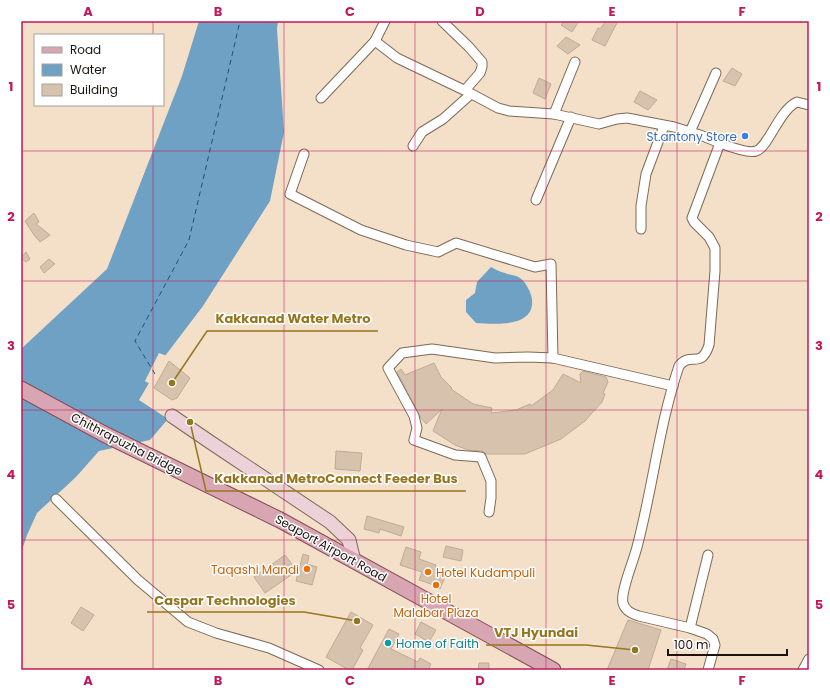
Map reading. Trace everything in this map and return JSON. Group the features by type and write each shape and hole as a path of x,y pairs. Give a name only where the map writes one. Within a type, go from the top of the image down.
{"main road":[{"name":"Chithrapuzha Bridge","path":"21,389 104,434 256,508"},
{"name":"Seaport Airport Road","path":"256,508 553,670"}],"street":[{"path":"321,98 375,42 385,21"},
{"path":"442,21 482,62 480,73 466,89 470,93"},
{"path":"375,42 396,58 498,108 509,111 554,114 570,117 584,122 599,124 627,118 690,132 720,143 755,152 760,150 790,105 797,102 809,105"},
{"path":"554,114 575,62"},
{"path":"690,132 716,73"},
{"path":"413,146 422,132 443,119 470,93"},
{"path":"536,200 570,117"},
{"path":"641,229 641,206 646,174 664,126"},
{"path":"708,670 715,645 713,639 707,634 690,628 630,613 623,603 624,589 644,522 662,424 679,366 682,362 688,359 697,360 703,358 709,345 715,271 715,248 709,237 692,218 720,143"},
{"path":"304,154 290,194 361,230 406,245 438,252 456,243 535,267 551,264 552,358"},
{"path":"489,512 491,481 481,457 455,455 414,440 417,428 414,416 388,368 402,353 432,349 495,358 552,358 673,386"},
{"path":"172,416 330,522 349,540 354,561"},
{"path":"56,499 138,580 188,622 216,633 269,648 319,670"},
{"path":"690,628 708,555"},
{"path":"802,670 809,659"}],"water":[{"path":"199,21 278,21 277,29 284,132 270,201 203,306 165,356 139,400 168,419 150,440 99,451 76,477 37,513 21,553 21,349 107,269 182,76"},
{"path":"491,267 522,279 528,287 532,299 531,308 527,315 521,320 493,324 476,323 466,312 466,300 475,293 477,282"}],"pier":[{"path":"159,353 167,356 150,384 145,381"}],"building":[{"path":"564,21 579,21 572,32 561,25"},
{"path":"606,21 618,21 605,46 592,40 598,28 600,29"},
{"path":"566,37 580,45 568,54 557,46"},
{"path":"732,68 742,74 735,86 723,81"},
{"path":"539,78 551,84 545,99 533,93"},
{"path":"640,91 657,100 648,110 634,102"},
{"path":"34,213 39,222 36,224 50,235 40,242 25,221"},
{"path":"26,252 30,259 26,262 21,258"},
{"path":"49,259 55,264 44,273 40,267"},
{"path":"169,361 190,378 177,398 172,400 154,388"},
{"path":"434,363 441,377 452,388 451,389 473,404 492,408 491,413 516,410 530,404 531,406 553,390 563,374 581,383 580,374 583,371 606,377 608,382 603,393 605,394 602,402 585,421 561,439 525,454 486,454 482,451 468,450 455,445 433,431 442,409 426,424 421,418 397,372 401,369 405,375"},
{"path":"336,451 362,453 360,471 335,469"},
{"path":"367,516 404,527 401,536 380,529 379,533 364,529"},
{"path":"446,546 463,550 461,561 443,557"},
{"path":"406,547 421,552 419,559 436,565 435,570 446,574 440,589 419,580 422,572 400,565"},
{"path":"303,554 309,556 307,564 317,567 312,585 296,581"},
{"path":"285,555 297,571 265,593 254,577"},
{"path":"81,607 94,615 83,631 71,623"},
{"path":"351,612 373,625 360,648 363,650 352,670 349,670 326,657"},
{"path":"628,620 661,630 648,670 607,670"},
{"path":"421,622 436,630 429,642 415,634"},
{"name":"Home of Faith","path":"389,629 399,634 391,649 418,662 420,658 431,664 428,670 367,670"},
{"path":"671,659 686,664 684,670 667,670"},
{"path":"479,663 489,663 489,670 478,670"}],"ferry route":[{"path":"155,374 135,341 189,240 240,21"}],"place":[{"name":"St.antony Store","path":"745,136"},
{"name":"Kakkanad Water Metro","path":"172,383"},
{"name":"Kakkanad MetroConnect Feeder Bus","path":"190,422"},
{"name":"Taqashi Mandi","path":"307,569"},
{"name":"Hotel Kudampuli","path":"428,572"},
{"name":"Hotel Malabar Plaza","path":"436,585"},
{"name":"Caspar Technologies","path":"357,621"},
{"name":"Home of Faith","path":"388,643"},
{"name":"VTJ Hyundai","path":"635,650"}]}
